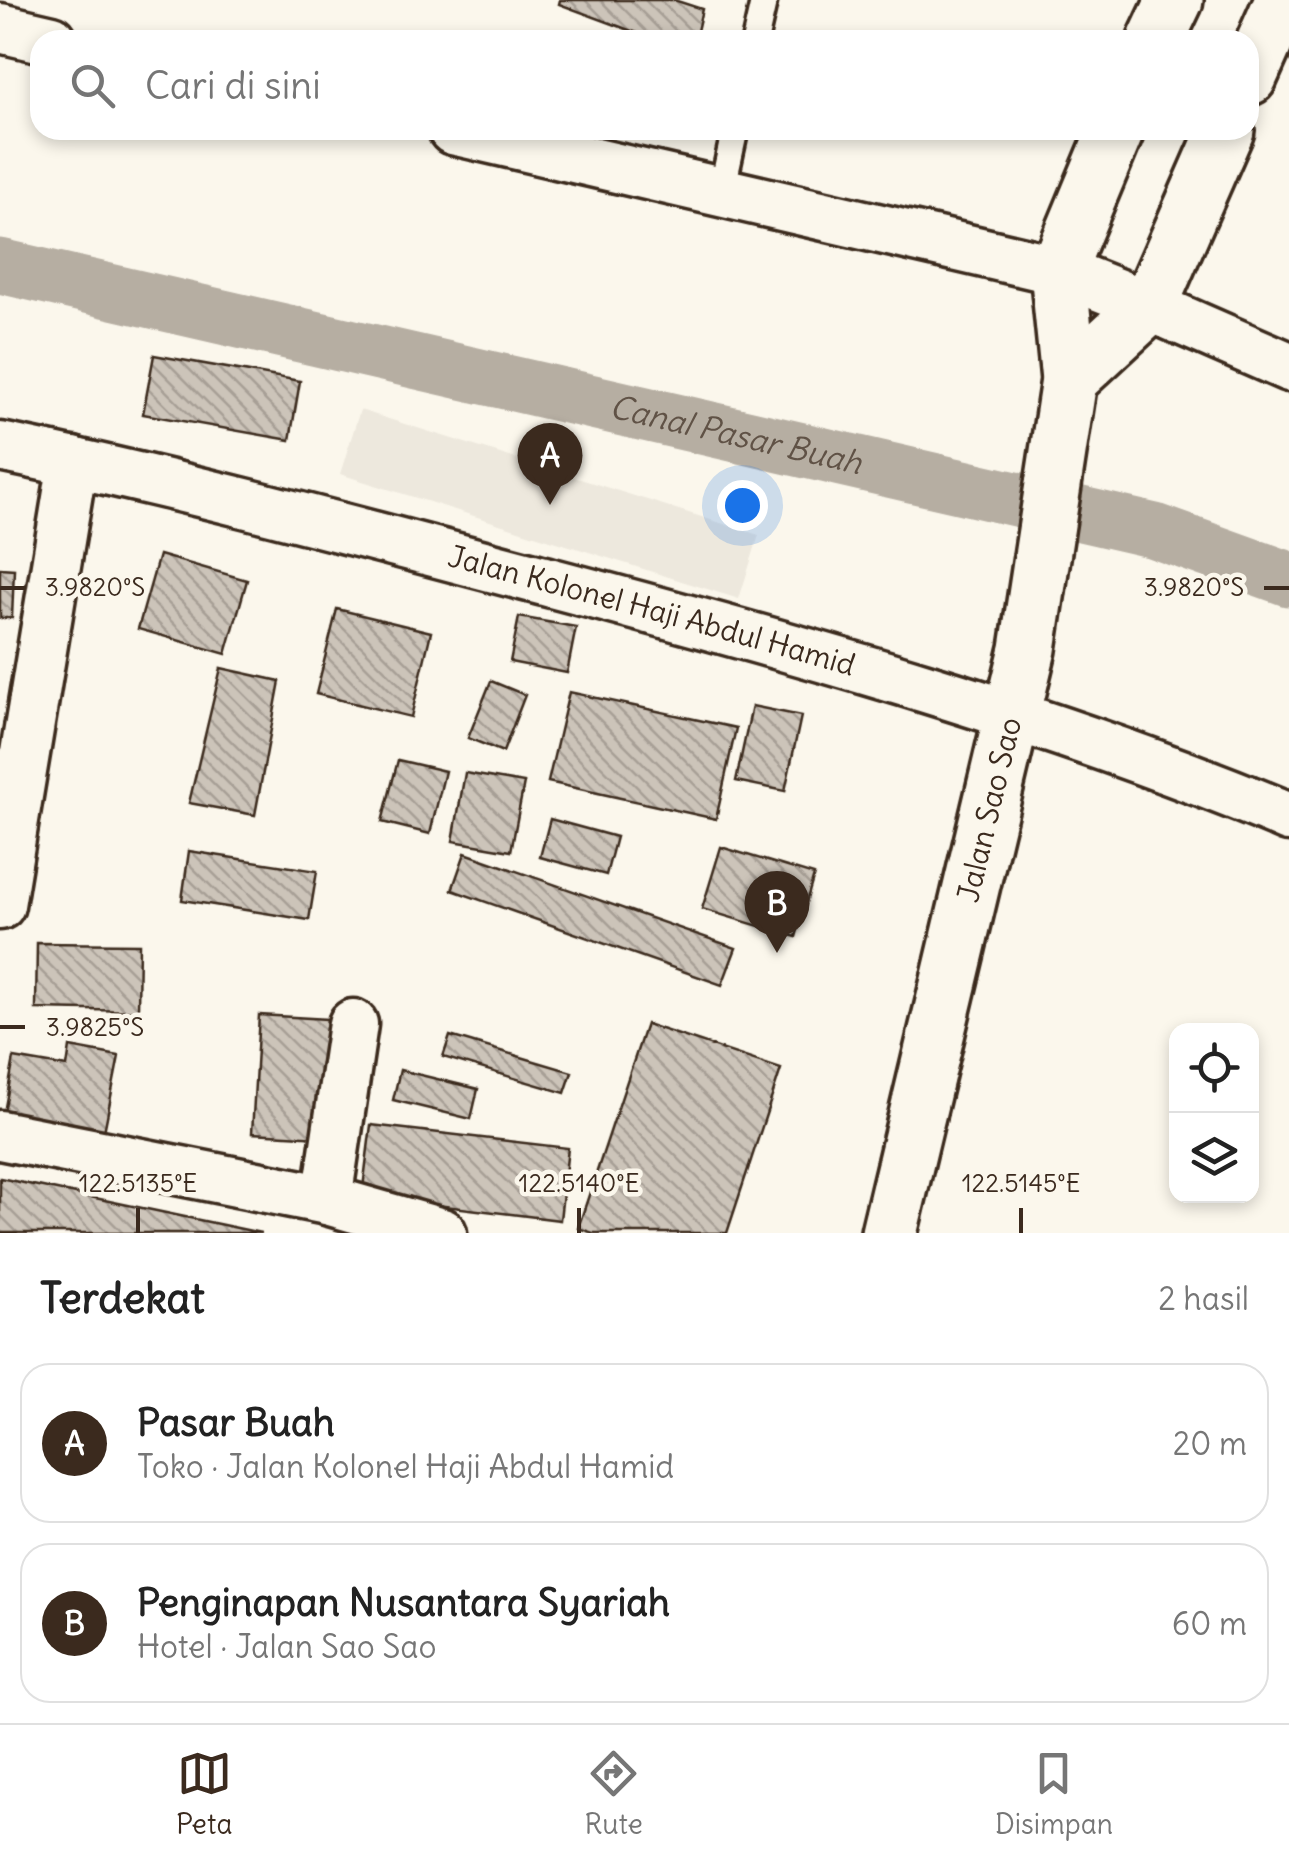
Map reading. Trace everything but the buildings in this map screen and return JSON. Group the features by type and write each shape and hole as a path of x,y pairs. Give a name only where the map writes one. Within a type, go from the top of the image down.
{"street":[{"path":"1161,30 1175,0"},
{"path":"1259,54 1282,0"},
{"path":"0,28 30,35"},
{"path":"498,140 1058,270 1289,368"},
{"name":"Jalan Sao Sao","path":"890,1233 1028,649 1069,380 1058,270 1112,140"},
{"path":"1069,380 1150,306 1222,140"},
{"name":"Jalan Kolonel Haji Abdul Hamid","path":"0,447 73,462 682,618 1011,716 1232,793 1289,818"},
{"path":"0,904 73,462"},
{"path":"327,1200 352,1024"},
{"path":"0,1135 327,1200 442,1233"}],"lane":[{"path":"757,30 764,0"},
{"path":"722,190 734,140"}],"shaded area":[{"path":"360,410 759,535 739,599 340,474"}],"waterway":[{"name":"Canal Pasar Buah","path":"0,266 1155,531 1289,579"}],"place":[{"name":"Pasar Buah","path":"550,505"},
{"name":"Penginapan Nusantara Syariah","path":"777,953"}]}
